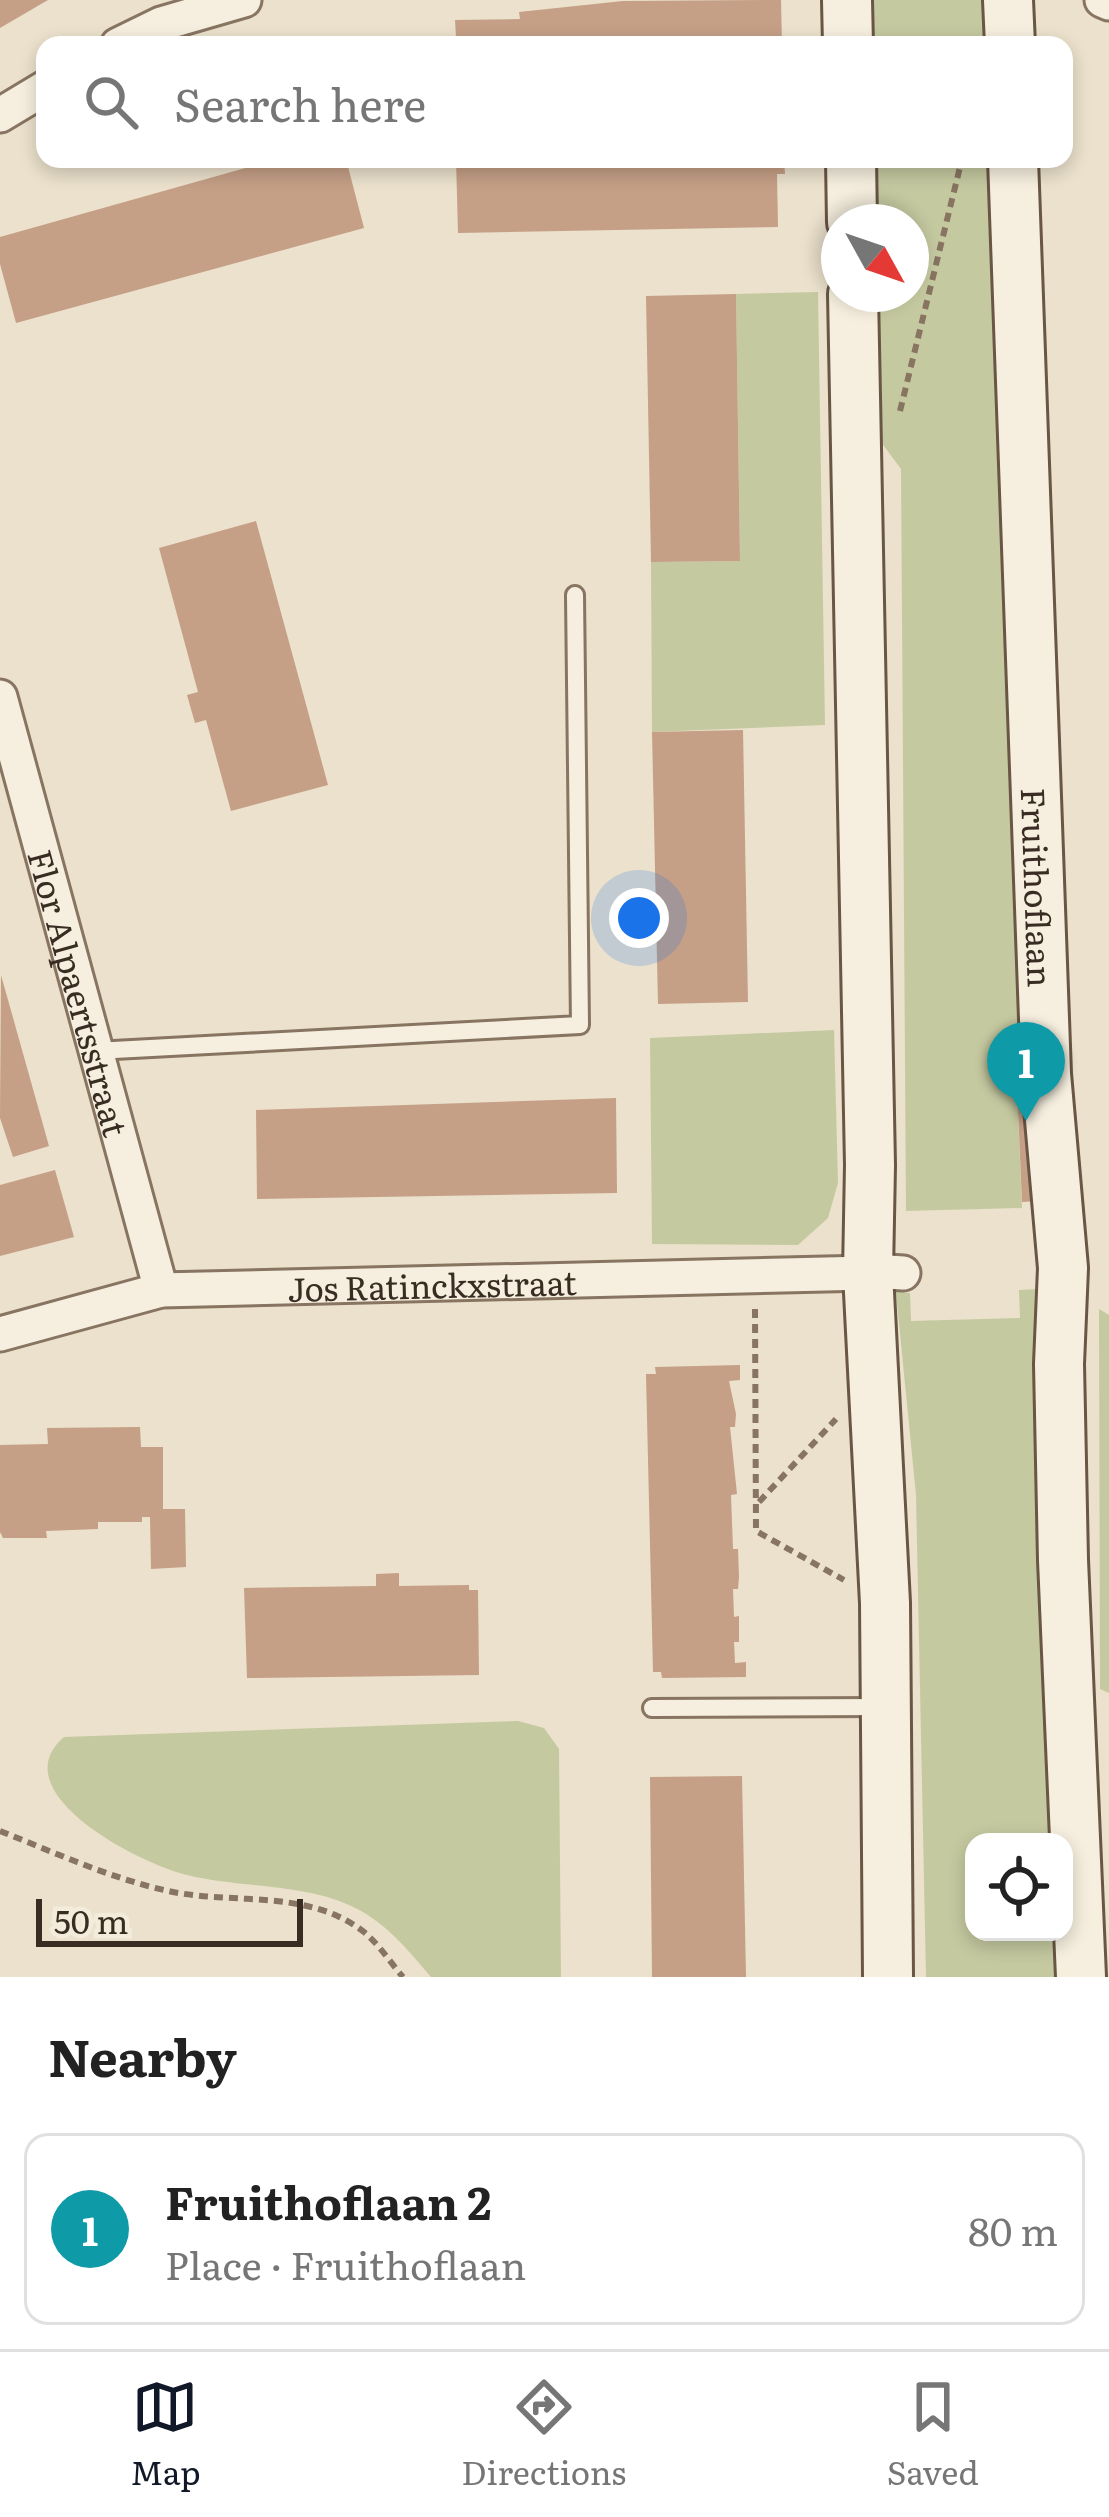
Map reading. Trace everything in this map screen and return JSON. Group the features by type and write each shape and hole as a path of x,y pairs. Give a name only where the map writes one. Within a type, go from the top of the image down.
{"street":[{"path":"136,36 244,0"},
{"path":"848,0 848,36"},
{"path":"1008,0 1010,36"},
{"path":"0,115 36,93"},
{"path":"850,168 851,204"},
{"name":"Fruithoflaan","path":"1012,168 1046,1074 1063,1268 1059,1364 1063,1560 1082,1977"},
{"path":"853,312 870,1166 886,1273 888,1977"},
{"name":"Flor Alpaertsstraat","path":"0,697 161,1290"},
{"name":"Jos Ratinckxstraat","path":"0,1334 161,1290 886,1273"}],"lane":[{"path":"95,1051 580,1024 575,595"},
{"path":"652,1708 885,1707"}],"path":[{"path":"755,1276 756,1532 885,1603"},
{"path":"757,1504 834,1420"},
{"path":"0,1831 168,1891 211,1898 267,1898 322,1912 361,1929 403,1977"}],"green space":[{"path":"860,0 983,0 984,7 1005,5 1003,36 866,36"},
{"path":"874,168 997,168 1030,1040 1015,1042 1022,1208 906,1211 901,469 875,434 875,312 929,312 929,204 874,204"},
{"path":"818,292 825,725 652,732 651,562 740,561 736,294"},
{"path":"834,1030 838,1183 828,1218 798,1245 652,1244 650,1038"},
{"path":"895,1283 902,1283 905,1293 910,1293 911,1321 1020,1318 1019,1290 1038,1289 1051,1302 1063,1833 965,1833 965,1941 1065,1941 1068,1977 926,1977 916,1495"},
{"path":"1099,1309 1109,1315 1109,1693 1100,1689"},
{"path":"518,1721 544,1728 559,1749 561,1977 431,1977 384,1927 349,1905 310,1893 187,1875 139,1857 84,1822 62,1802 50,1780 49,1758 64,1737"}],"building":[{"path":"0,0 48,0 0,28"},
{"path":"781,0 782,36 456,36 455,20 520,19 519,12 623,1"},
{"path":"245,168 348,168 364,228 16,323 0,264 0,237"},
{"path":"456,168 785,168 785,174 777,174 778,227 458,233"},
{"path":"736,294 740,561 651,562 646,296"},
{"path":"256,521 328,785 231,811 206,720 195,723 187,695 198,692 159,548"},
{"path":"743,730 748,1002 658,1004 652,732"},
{"path":"1,975 49,1146 13,1157 0,1118"},
{"path":"1030,1040 1039,1201 1022,1202 1015,1041"},
{"path":"616,1098 617,1193 257,1199 256,1110"},
{"path":"55,1170 74,1237 0,1256 0,1185"},
{"path":"740,1365 740,1380 729,1381 736,1414 735,1427 730,1427 737,1494 731,1495 739,1577 738,1589 733,1589 734,1617 739,1616 735,1663 746,1662 746,1677 662,1678 661,1672 653,1672 646,1374 656,1374 655,1367"},
{"path":"140,1427 141,1447 163,1447 163,1509 185,1509 186,1567 151,1569 150,1517 142,1517 142,1522 98,1522 98,1529 46,1531 47,1538 3,1538 0,1445 48,1444 47,1428"},
{"path":"399,1573 399,1586 469,1585 469,1590 478,1590 479,1675 247,1678 244,1588 376,1586 376,1574"},
{"path":"742,1776 746,1977 652,1977 650,1777"}],"place":[{"name":"Fruithoflaan 2","path":"1026,1121"}]}
